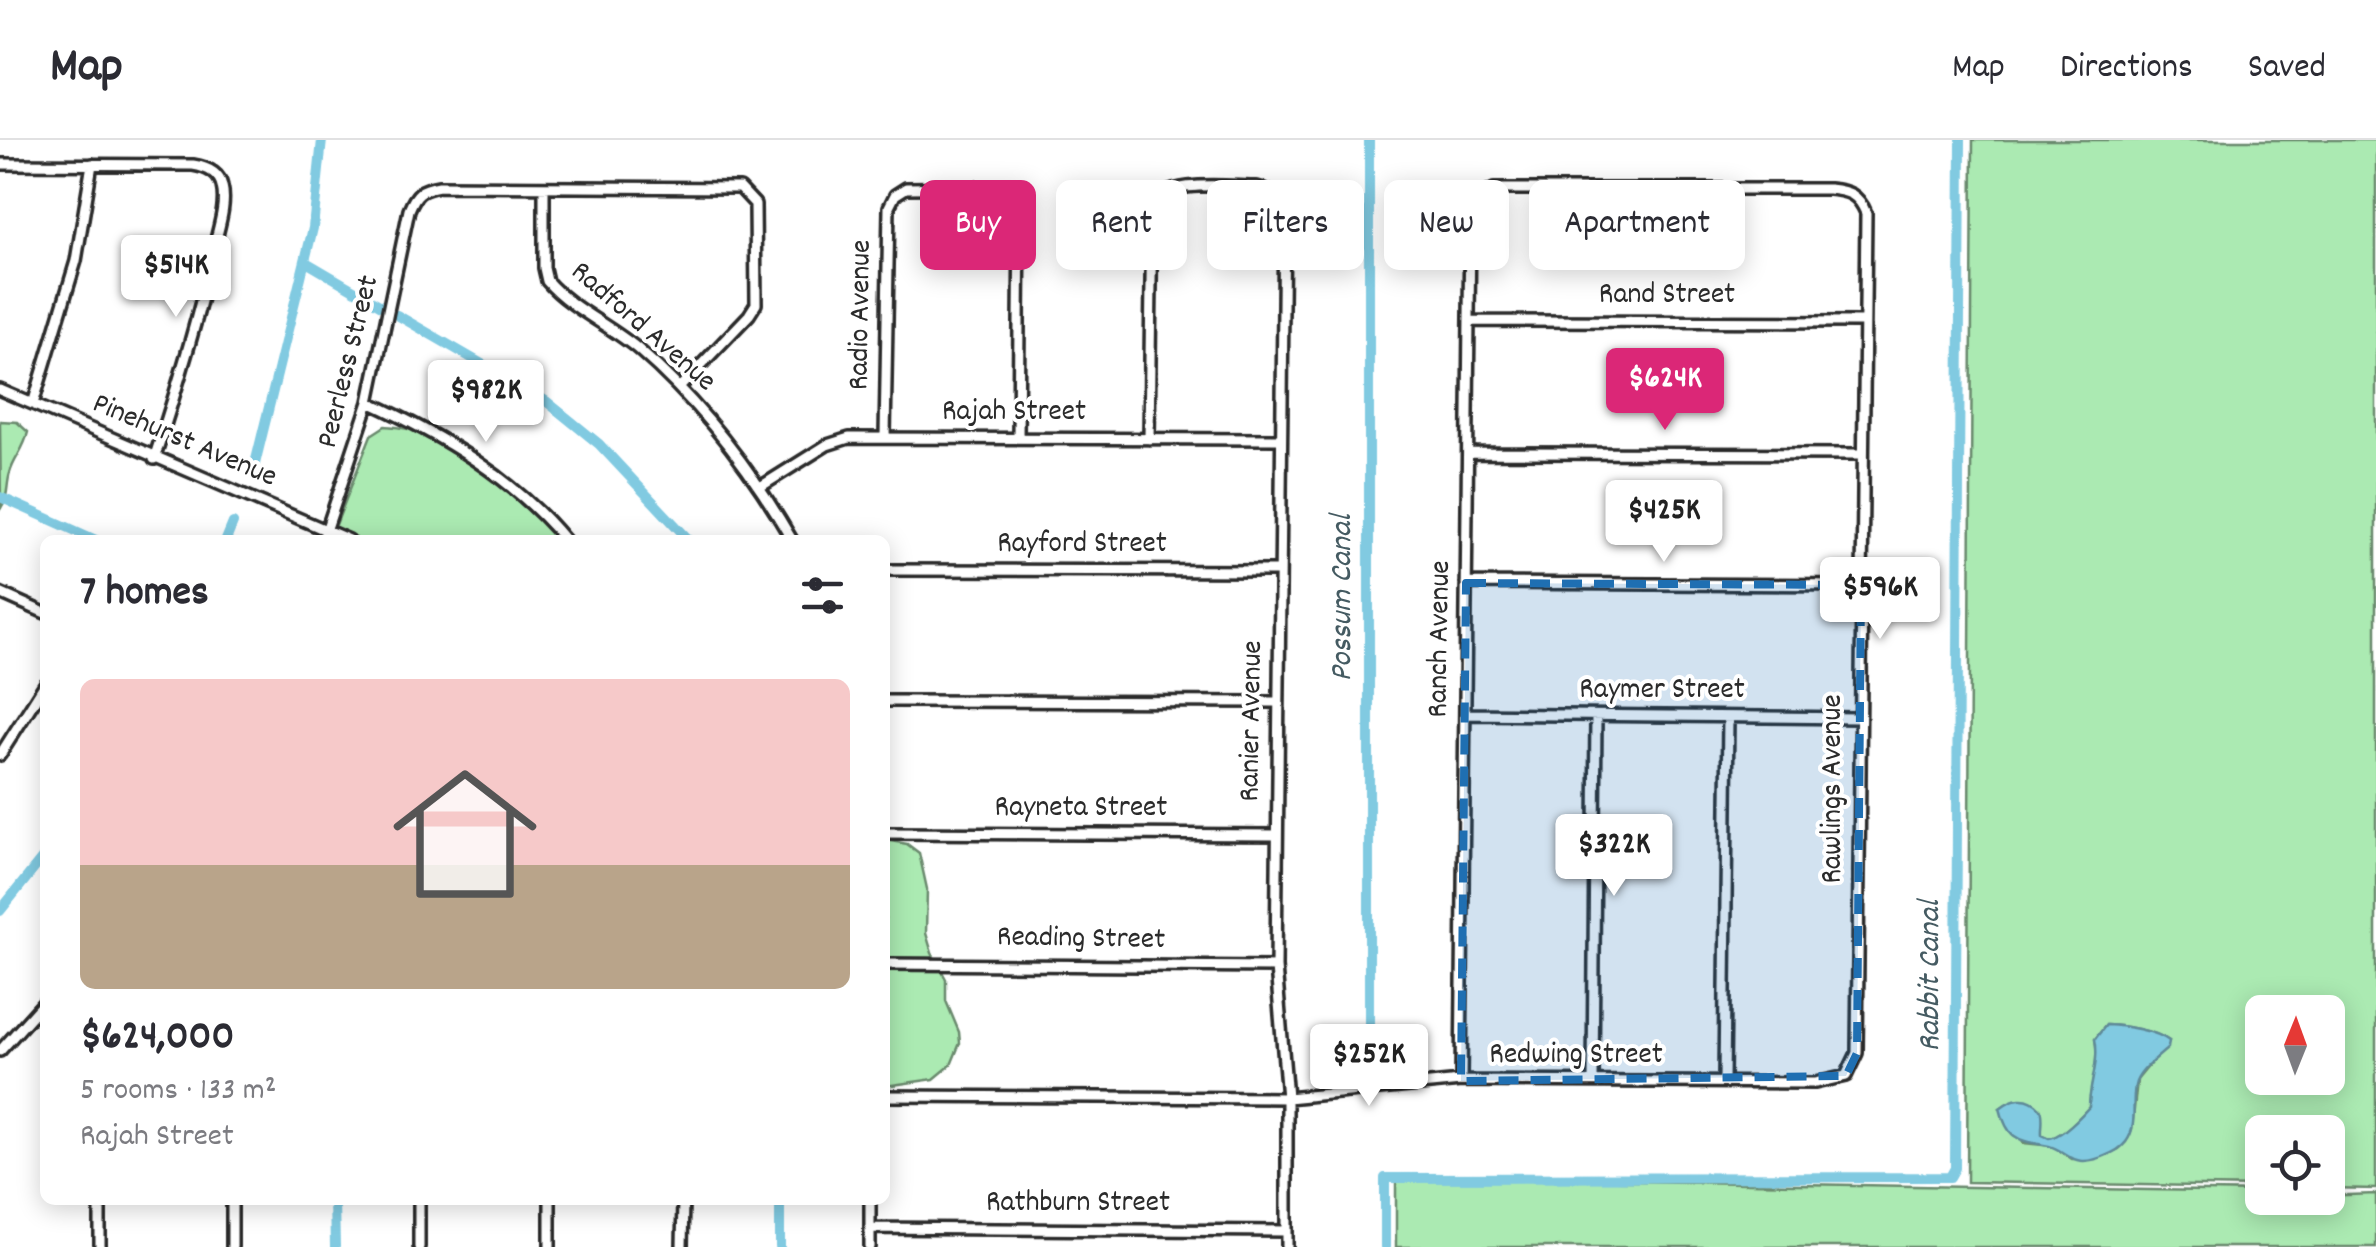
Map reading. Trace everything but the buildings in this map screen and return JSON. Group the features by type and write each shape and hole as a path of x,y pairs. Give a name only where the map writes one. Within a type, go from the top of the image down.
{"street":[{"path":"0,164 182,164 206,167 222,184 222,212 186,357 154,459"},
{"path":"33,404 76,261 92,164"},
{"name":"Peerless Street","path":"325,535 369,402 409,210 416,194 439,186 544,187"},
{"path":"544,187 727,186 740,188 750,196 755,204 756,304 750,315 679,388"},
{"name":"Radio Avenue","path":"885,437 889,207 895,195 916,186 993,187 1014,196 1020,220 1018,438"},
{"name":"Radford Avenue","path":"544,187 547,281 637,348 679,388 724,438 789,535"},
{"name":"Ranier Avenue","path":"1149,438 1151,215 1157,196 1170,188 1257,187 1278,196 1284,213 1276,967 1287,1098 1287,1247"},
{"name":"Rawlings Avenue","path":"1509,189 1842,190 1860,200 1866,213 1857,1053 1854,1067 1846,1076"},
{"name":"Ranch Avenue","path":"1461,1081 1470,270"},
{"name":"Rand Street","path":"1470,321 1864,322"},
{"name":"Pinehurst Avenue","path":"0,390 325,535"},
{"path":"369,402 474,460 528,502 559,535"},
{"name":"Rajah Street","path":"760,487 838,440 1281,439"},
{"path":"1468,452 1862,454"},
{"name":"Rayford Street","path":"890,570 1280,571"},
{"path":"1466,583 1861,585"},
{"path":"0,593 40,611"},
{"path":"0,755 40,692"},
{"path":"890,701 1278,702"},
{"name":"Raymer Street","path":"1465,714 1859,718"},
{"path":"1593,1081 1596,716"},
{"path":"1724,1081 1728,716"},
{"name":"Rayneta Street","path":"890,833 1277,835"},
{"name":"Reading Street","path":"890,964 1276,967"},
{"path":"0,1051 40,1007"},
{"name":"Redwing Street","path":"890,1096 1287,1098 1461,1081 1826,1082 1846,1076"},
{"path":"100,1205 100,1247"},
{"path":"232,1205 232,1247"},
{"path":"418,1247 419,1205"},
{"path":"550,1205 550,1247"},
{"path":"682,1205 682,1247"},
{"path":"870,1205 870,1247"},
{"name":"Rathburn Street","path":"870,1228 1287,1231"}],"highlighted area":[{"path":"1466,583 1861,585 1857,1053 1846,1076 1461,1081"}],"green space":[{"path":"1973,140 2376,140 2376,1189 2345,1188 2345,1115 2245,1115 2245,1187 1967,1182","holes":["2106,1025 2131,1028 2169,1041 2137,1080 2132,1129 2126,1142 2095,1159 2072,1159 2053,1146 2024,1143 2000,1108 2015,1100 2040,1108 2042,1135 2054,1137 2089,1107 2095,1039"]},
{"path":"0,421 17,422 28,432 12,468 1,508"},
{"path":"385,426 438,438 482,465 555,535 332,535 371,435"},
{"path":"890,841 907,844 919,853 927,889 926,933 946,979 946,1001 959,1032 960,1043 951,1065 934,1079 890,1085"},
{"path":"1396,1177 2245,1192 2245,1215 2345,1215 2345,1195 2376,1194 2376,1247 1396,1247"}],"water":[{"path":"2106,1025 2148,1031 2169,1041 2168,1048 2138,1077 2132,1128 2126,1142 2110,1154 2083,1161 2053,1147 2017,1138 2007,1127 2000,1108 2010,1102 2025,1099 2040,1108 2042,1135 2049,1138 2065,1130 2089,1107 2095,1039"}],"waterway":[{"path":"253,472 313,228 322,140"},
{"name":"Possum Canal","path":"1369,140 1369,1056"},
{"name":"Rabbit Canal","path":"1385,1247 1385,1178 1950,1177 1955,1168 1961,140"},
{"path":"306,262 383,307"},
{"path":"397,315 546,401 599,444 684,535"},
{"path":"0,497 85,535"},
{"path":"228,535 233,523"},
{"path":"0,911 40,861"},
{"path":"334,1205 335,1247"},
{"path":"780,1205 780,1247"}]}
